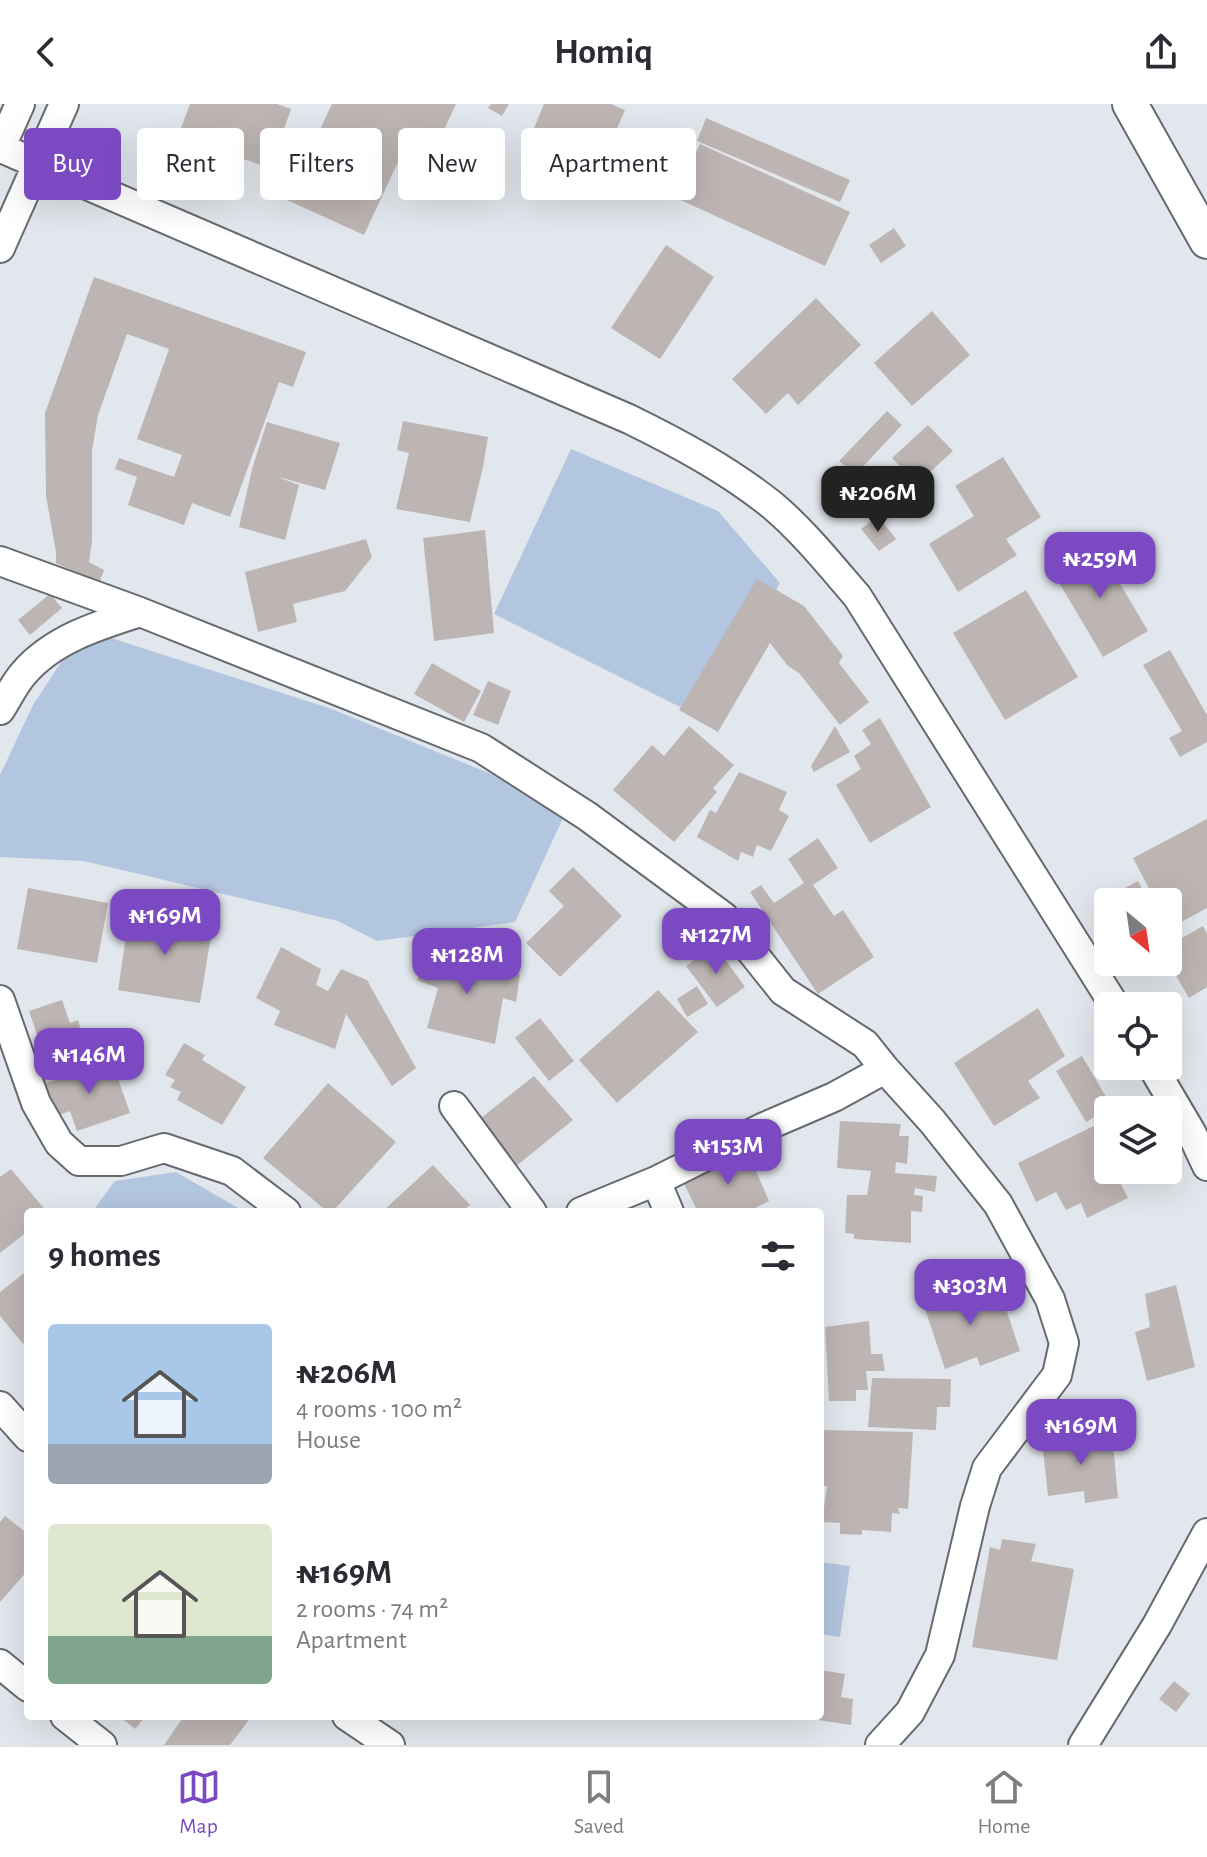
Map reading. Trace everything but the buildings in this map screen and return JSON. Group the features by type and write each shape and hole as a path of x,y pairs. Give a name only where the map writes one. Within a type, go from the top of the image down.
{"main road":[{"path":"1130,104 1207,241"}],"street":[{"path":"20,104 0,149 24,159"},
{"path":"53,128 64,104"},
{"path":"0,248 24,194"},
{"path":"119,200 629,419 718,466 773,506 811,542 857,596 1106,992"},
{"path":"0,561 140,612 481,748 587,816 724,917 783,991 865,1044 998,1204 1050,1299 1064,1343 1057,1375 987,1468 940,1655 910,1712 880,1745"},
{"path":"0,710 23,674 48,650 102,624 140,612"},
{"path":"0,1000 36,1103 59,1143 79,1161 121,1161 164,1148 232,1171 281,1208"},
{"path":"591,1208 656,1181 762,1128 834,1097 885,1069"},
{"path":"1160,1080 1207,1166"},
{"path":"454,1106 529,1208"},
{"path":"656,1181 667,1208"},
{"path":"0,1406 24,1433"},
{"path":"1083,1745 1157,1625 1207,1533"},
{"path":"0,1664 24,1684"},
{"path":"70,1720 102,1745"},
{"path":"353,1720 390,1745"}],"shaded area":[{"path":"571,449 718,511 780,583 708,721 494,614"},
{"path":"83,629 329,708 543,795 564,816 515,922 377,941 338,921 84,861 0,857 0,775 33,705"},
{"path":"176,1172 238,1208 95,1208 115,1181"},
{"path":"824,1563 850,1566 840,1637 824,1635"}]}
